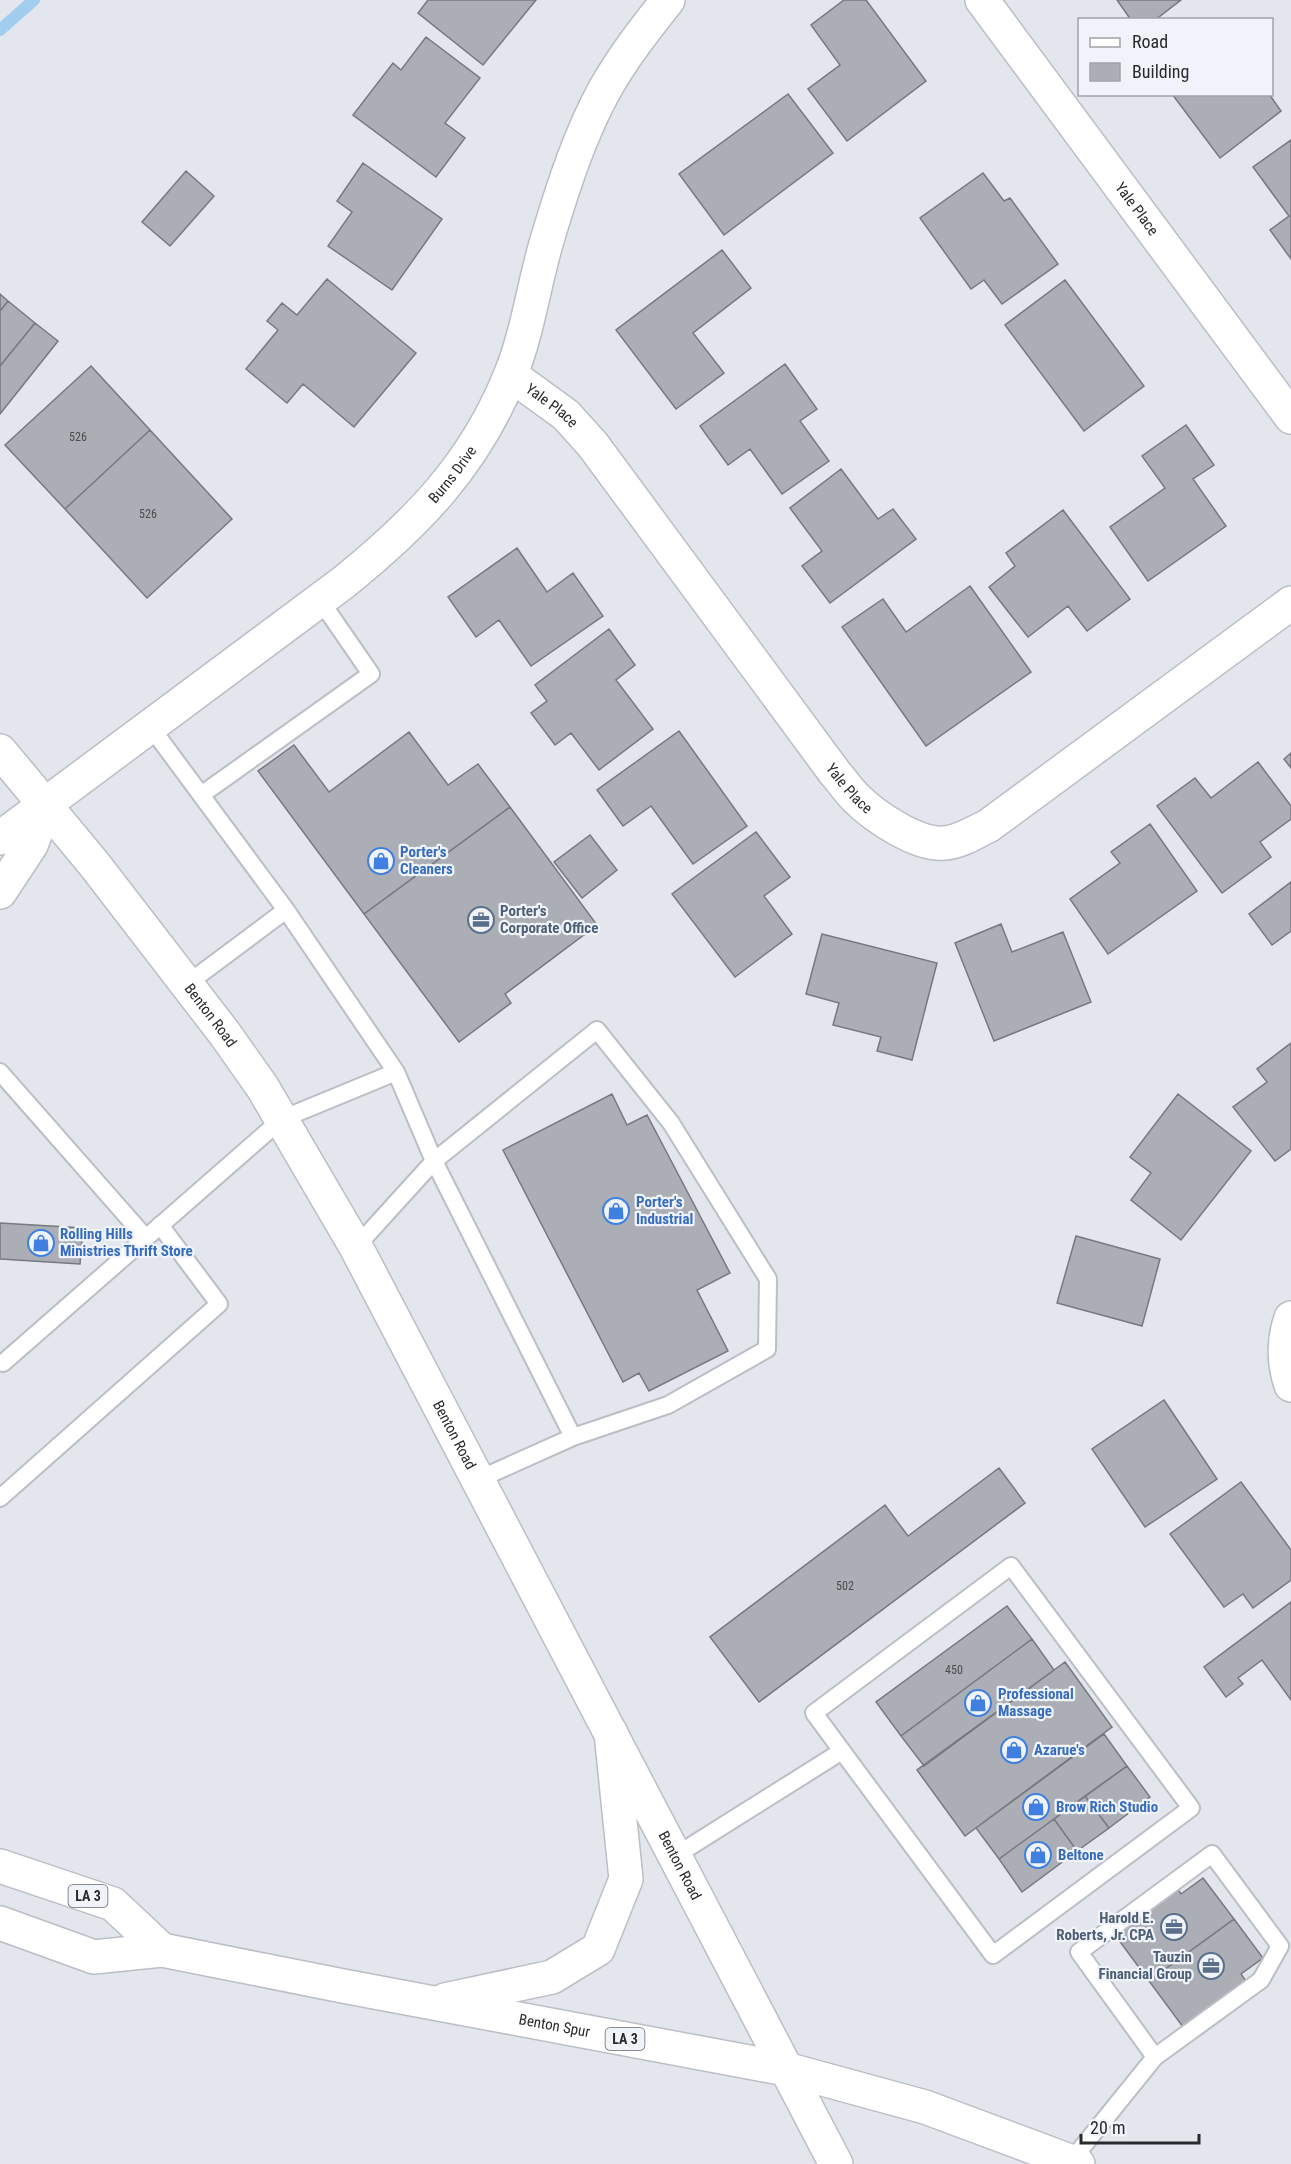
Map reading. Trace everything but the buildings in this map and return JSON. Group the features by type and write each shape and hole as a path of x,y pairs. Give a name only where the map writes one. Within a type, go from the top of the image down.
{"main road":[{"name":"Burns Drive","path":"0,838 46,806 379,554 436,498 460,467 486,426 511,375 547,238 581,142 605,90 635,42 668,0"},
{"name":"Yale Place","path":"982,0 1291,417"},
{"name":"Yale Place","path":"511,375 566,415 593,445 835,773 856,798 880,818 927,841 945,843 988,826 1291,603"},
{"name":"Benton Road","path":"0,751 94,864 188,984 263,1088 282,1119 356,1247 836,2164"},
{"path":"0,892 31,845 46,806"},
{"path":"1291,1318 1285,1337 1286,1368 1291,1385"},
{"path":"432,2003 552,1977 598,1948 626,1879 611,1733"},
{"name":"LA 3","path":"0,1866 113,1904 162,1950"},
{"name":"Benton Spur","path":"0,1923 94,1957 162,1950 786,2069 925,2107 1075,2163"}],"lane":[{"path":"201,795 371,674 320,600"},
{"path":"150,726 286,910 396,1072 435,1161 573,1437"},
{"path":"188,984 286,910"},
{"path":"356,1247 435,1161 597,1030 671,1123 768,1279 767,1349 668,1405 573,1437 477,1480"},
{"path":"0,1072 146,1238"},
{"path":"3,1363 282,1119 396,1072"},
{"path":"0,1498 219,1304 160,1225"},
{"path":"1011,1566 1191,1808 993,1954 842,1751 813,1713 1011,1566"},
{"path":"675,1856 842,1751"},
{"path":"1075,2163 1155,2057 1262,1980 1280,1946 1212,1854 1079,1952 1155,2057"}],"waterway":[{"path":"0,30 34,0"}],"place":[{"name":"Porter's Cleaners","path":"381,861"},
{"name":"Porter's Corporate Office","path":"481,920"},
{"name":"Porter's Industrial","path":"616,1211"},
{"name":"Rolling Hills Ministries Thrift Store","path":"41,1243"},
{"name":"Professional Massage","path":"978,1703"},
{"name":"Azarue's","path":"1014,1750"},
{"name":"Brow Rich Studio","path":"1036,1807"},
{"name":"Beltone","path":"1038,1855"},
{"name":"Harold E. Roberts, Jr. CPA","path":"1174,1927"},
{"name":"Tauzin Financial Group","path":"1211,1966"}]}
